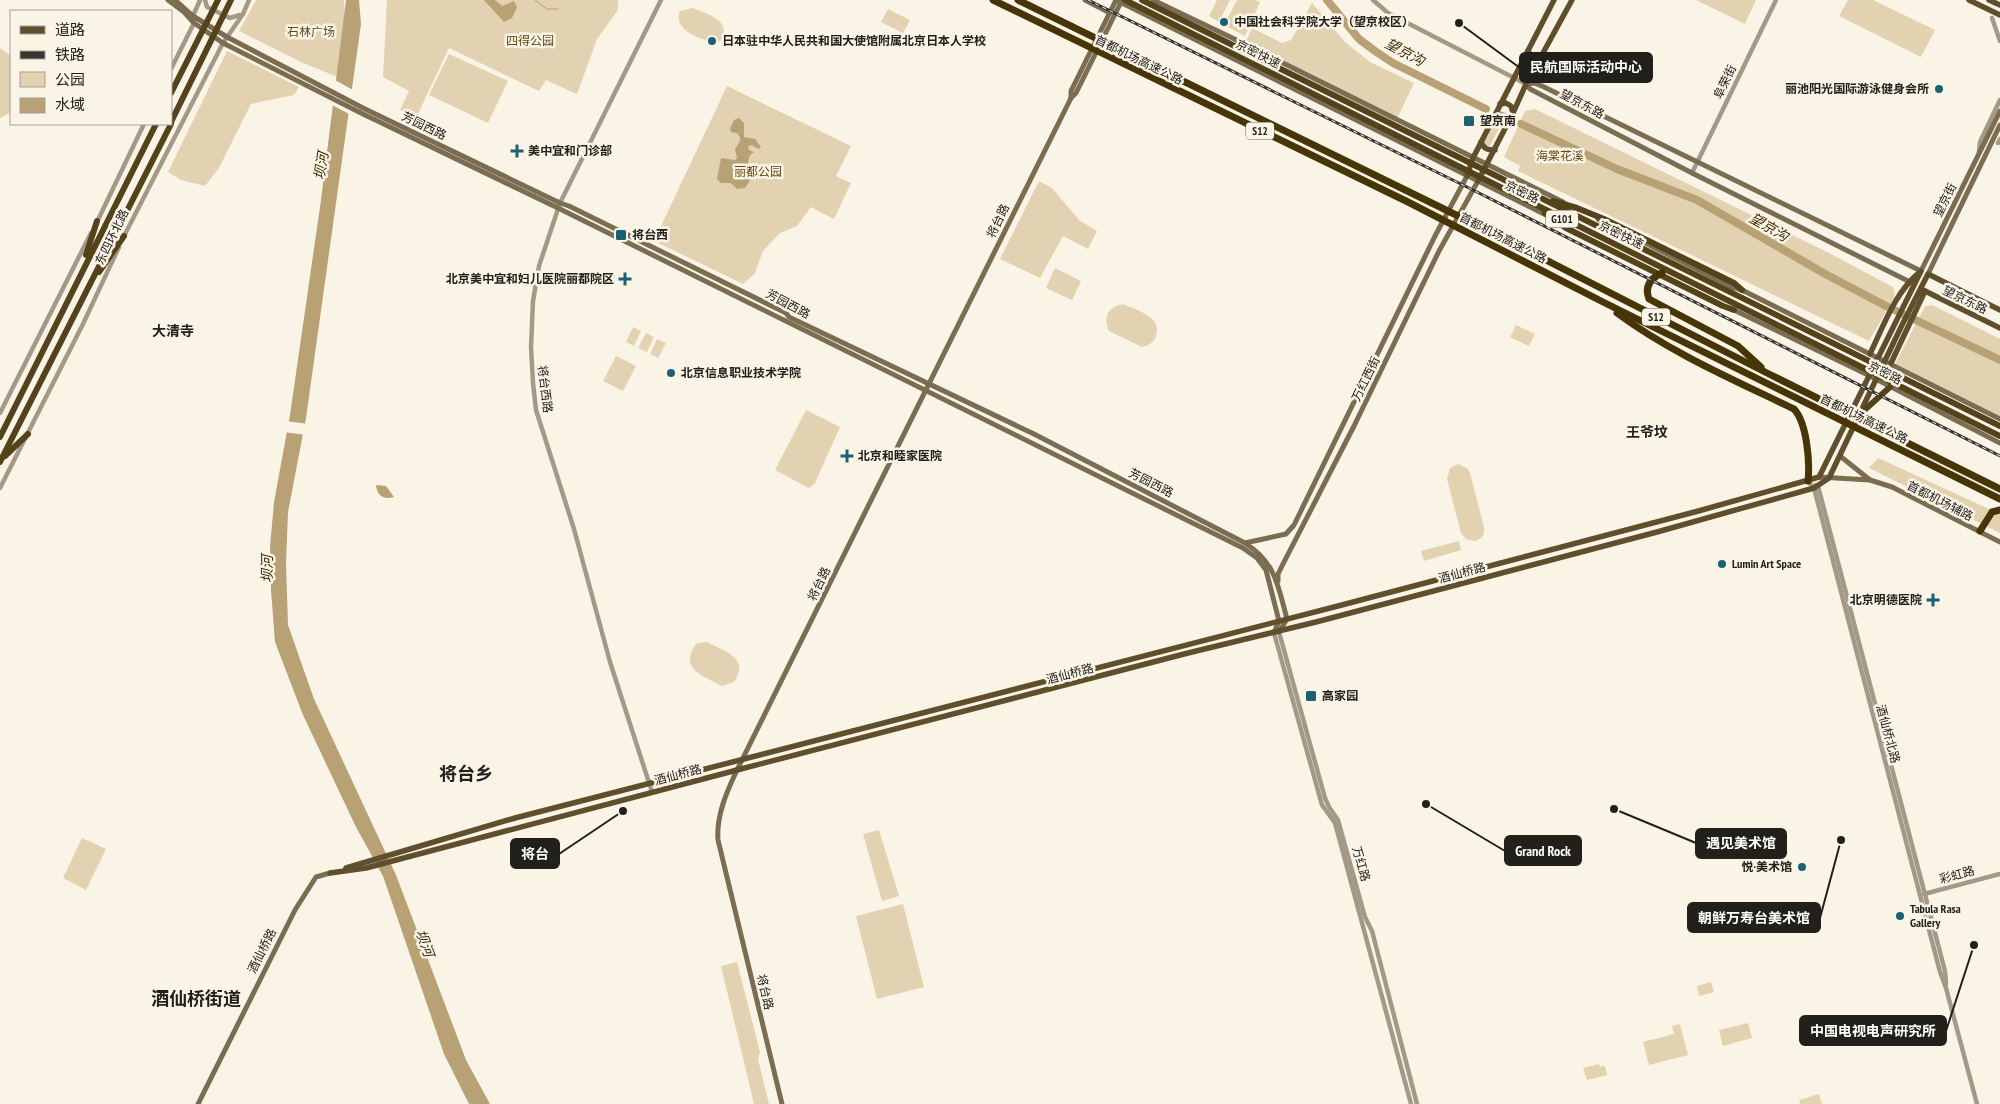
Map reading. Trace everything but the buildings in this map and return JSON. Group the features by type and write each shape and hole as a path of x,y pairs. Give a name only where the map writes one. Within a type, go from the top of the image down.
{"highway":[{"path":"172,91 218,0"},
{"name":"东四环北路","path":"172,121 232,0"},
{"name":"首都机场高速公路","path":"993,0 1498,247 1603,302 2000,499"},
{"name":"首都机场高速公路","path":"1018,0 1501,237 1812,396 2000,489"},
{"name":"京密快速","path":"1119,0 2000,436"},
{"name":"京密快速","path":"1142,0 2000,426"},
{"name":"东四环北路","path":"0,437 155,125"},
{"name":"东四环北路","path":"0,462 170,125"},
{"path":"1542,198 1577,208 1604,219 1734,283 1742,290"},
{"path":"1538,207 1566,228 1734,310"},
{"path":"80,275 97,221"},
{"path":"86,289 124,236"},
{"path":"1662,273 1655,276 1648,284 1647,294 1650,298 1738,346 1769,374"},
{"path":"1603,302 1644,332 1703,364 1794,409 1802,420 1808,460 1808,481"},
{"path":"1860,415 1890,387"},
{"path":"0,462 28,434"},
{"path":"1980,532 1992,512 2000,510"}],"main road":[{"name":"芳园西路","path":"168,0 184,12 194,23 224,43 327,92"},
{"name":"芳园西路","path":"175,0 193,16 227,37 362,110 559,206 1243,548 1257,558 1266,570 1279,621"},
{"path":"1085,0 1110,13"},
{"name":"将台路","path":"1071,98 1071,91 1110,13 1119,0"},
{"name":"将台路","path":"782,1104 718,840 717,833 722,806 737,770 930,384 1040,158 1071,98 1076,93 1119,0"},
{"name":"京密路","path":"1119,0 2000,443"},
{"name":"京密路","path":"1153,0 1732,287 1742,290 1888,362 2000,420"},
{"path":"1467,176 1473,158 1554,0"},
{"path":"1478,181 1540,57 1572,0"},
{"path":"1969,0 2000,15"},
{"path":"1989,0 2000,5"},
{"path":"1528,51 1531,56 1535,58 1540,57"},
{"name":"望京东路","path":"1526,84 1534,83 1542,86 1921,271"},
{"name":"望京东路","path":"1526,84 1534,91 1692,173 1911,283"},
{"path":"1500,104 1506,103 1511,106 1513,113"},
{"name":"望京街","path":"1913,302 1911,283 1921,271 2000,111"},
{"path":"1816,487 1829,478 1877,380 1888,362 1902,325 1913,302 1923,290 1928,274 2000,125"},
{"path":"1481,142 1484,148 1495,150"},
{"name":"万红西街","path":"1245,543 1286,534 1294,525 1435,236 1467,176"},
{"name":"万红西街","path":"1278,586 1278,574 1282,564 1354,426 1439,251 1478,181"},
{"name":"芳园西路","path":"559,206 569,206 777,309 789,317 1034,434 1245,543 1260,553 1271,568 1287,619"},
{"name":"望京东路","path":"1928,274 2000,310"},
{"path":"1870,354 1899,296 1911,283"},
{"name":"望京东路","path":"1923,290 2000,328"},
{"path":"1818,477 1879,358 1902,325 1913,302"},
{"path":"1840,456 1870,480"},
{"path":"1808,481 1818,477 1870,480"},
{"name":"首都机场辅路","path":"1870,480 1892,488 2000,542"},
{"name":"酒仙桥路","path":"198,1104 295,910 316,877 396,856 514,818 1287,619 1808,481"},
{"name":"酒仙桥路","path":"396,856 1276,633 1658,532 1816,487"},
{"path":"1276,633 1287,619"},
{"path":"1276,633 1279,621"}],"street":[{"path":"172,67 194,23 193,16 200,0"},
{"path":"205,0 208,7 230,18 236,18 243,14"},
{"name":"东四环北路","path":"0,488 124,236 227,37 243,14 249,0"},
{"name":"将台西路","path":"652,792 610,662 576,537 535,403 531,347 533,301 539,266 559,206 661,0"},
{"path":"1374,0 1388,13 1526,84"},
{"name":"阜荣街","path":"1692,173 1776,0"},
{"path":"1992,18 2000,41"},
{"path":"1978,157 1980,142 2000,100"},
{"name":"东四环北路","path":"0,413 144,125"},
{"path":"1808,481 1816,487"},
{"name":"酒仙桥北路","path":"1816,487 1922,894 1945,971 1946,988 1977,1104"},
{"name":"万红路","path":"1276,633 1322,805 1335,823 1411,1104"},
{"name":"万红路","path":"1276,633 1325,798 1328,807 1338,820 1365,917 1372,931 1417,1104"},
{"name":"彩虹路","path":"1922,894 2000,874"}],"green space":[{"name":"石林广场","path":"256,0 344,0 345,25 340,78 303,63 239,31"},
{"name":"四得公园","path":"387,0 618,0 618,10 597,39 577,94 546,80 539,91 449,48 416,118 400,110 409,91 383,77"},
{"path":"1217,0 1230,0 1219,22 1209,16"},
{"path":"1237,0 1255,0 1260,2 1245,36 1224,25"},
{"path":"1696,0 1756,0 1745,24"},
{"path":"1848,0 1873,0 1935,30 1921,57 1839,16"},
{"path":"1312,3 1345,42 1370,62 1414,83 1395,123 1244,46 1252,28 1282,43 1291,40"},
{"path":"693,8 717,19 721,23 724,28 720,41 699,38 685,30 680,24 680,11"},
{"path":"888,9 910,20 903,33 881,22"},
{"path":"0,48 10,55 10,113 0,118"},
{"path":"227,51 299,87 294,95 251,104 219,168 205,186 181,180 168,172"},
{"path":"449,54 508,81 488,123 429,95"},
{"name":"丽都公园","path":"727,86 851,146 836,176 851,183 834,219 811,207 797,226 780,233 763,251 755,273 743,284 654,241"},
{"name":"海棠花溪","path":"1535,109 1829,253 1893,287 1895,296 1869,341 1518,171 1520,166 1504,157 1525,111"},
{"path":"1496,120 1502,123 1490,146 1486,147 1484,143"},
{"path":"1039,181 1052,188 1079,220 1097,231 1088,249 1063,236 1040,278 1000,259"},
{"path":"1055,268 1081,281 1072,300 1046,288"},
{"path":"1123,304 1152,319 1157,329 1154,340 1142,347 1109,331 1107,326 1108,313 1114,307"},
{"path":"1932,305 2000,339 2000,422 1895,369 1894,366 1925,306"},
{"path":"1516,325 1535,334 1529,346 1510,337"},
{"path":"633,327 641,331 634,346 626,342"},
{"path":"646,333 654,337 647,352 638,348"},
{"path":"657,339 666,343 658,358 650,354"},
{"path":"616,356 636,366 623,391 603,381"},
{"path":"806,410 840,427 815,483 809,488 775,470"},
{"path":"1878,458 2000,514 2000,533 1869,468"},
{"path":"1458,464 1467,468 1470,473 1484,527 1482,536 1475,541 1466,539 1461,533 1447,479 1450,468"},
{"path":"1459,541 1461,550 1424,561 1421,551"},
{"path":"707,642 727,652 737,661 739,667 738,674 734,682 722,686 700,675 691,665 690,659 697,643"},
{"path":"879,830 899,896 882,901 863,834"},
{"path":"82,838 106,849 86,890 63,878"},
{"path":"903,904 924,987 877,999 856,916"},
{"path":"737,962 760,1052 758,1059 769,1104 754,1104 721,966"},
{"path":"1711,982 1714,992 1699,996 1697,986"},
{"path":"1748,1023 1752,1038 1723,1046 1719,1030"},
{"path":"1680,1024 1688,1055 1649,1065 1643,1042 1674,1034 1672,1026"},
{"path":"1599,1064 1600,1067 1605,1066 1607,1075 1587,1080 1583,1068"},
{"path":"1819,1094 1822,1104 1800,1104 1799,1100"}],"water":[{"path":"346,0 359,0 361,24 306,418 288,512 286,564 288,625 314,699 396,875 466,1060 490,1104 469,1104 444,1054 383,876 356,827 303,715 275,642 270,547 274,502 290,415 321,200"},
{"path":"484,0 495,0 502,6 514,1 517,7 512,18 504,22"},
{"path":"739,118 744,123 744,137 755,139 761,147 759,149 751,145 748,146 749,150 754,152 750,155 747,166 751,169 759,167 760,169 754,176 751,176 745,188 737,189 731,183 721,183 717,179 721,158 735,160 737,158 735,149 740,141 740,137 737,133 731,132 730,129 734,120"},
{"path":"376,485 386,486 394,497 387,498 379,494"}],"pier":[{"path":"333,79 355,91 351,115 330,104"},
{"path":"286,421 308,424 306,435 284,432"}],"waterway":[{"path":"535,0 547,9 558,9"},
{"name":"望京沟","path":"1327,0 1359,39 1375,51 1393,63 1486,109"},
{"name":"望京沟","path":"1499,115 1505,117"},
{"name":"望京沟","path":"1521,124 1617,169 1697,200 1827,275 1886,306 2000,360"}],"railway":[{"path":"1088,0 1469,188 2000,456"}],"place":[{"name":"中国社会科学院大学（望京校区）","path":"1224,22"},
{"name":"民航国际活动中心","path":"1459,23"},
{"name":"日本驻中华人民共和国大使馆附属北京日本人学校","path":"712,41"},
{"name":"丽池阳光国际游泳健身会所","path":"1939,89"},
{"name":"望京南","path":"1469,121"},
{"name":"美中宜和门诊部","path":"517,151"},
{"name":"将台西","path":"621,235"},
{"name":"北京美中宜和妇儿医院丽都院区","path":"625,279"},
{"name":"北京信息职业技术学院","path":"671,373"},
{"name":"北京和睦家医院","path":"847,456"},
{"name":"Lumin Art Space","path":"1722,564"},
{"name":"北京明德医院","path":"1933,600"},
{"name":"高家园","path":"1311,696"},
{"name":"Grand Rock","path":"1426,804"},
{"name":"遇见美术馆","path":"1614,809"},
{"name":"将台","path":"623,811"},
{"name":"朝鲜万寿台美术馆","path":"1841,840"},
{"name":"悦·美术馆","path":"1802,867"},
{"name":"Tabula Rasa Gallery","path":"1900,916"},
{"name":"中国电视电声研究所","path":"1974,945"}],"district":[{"name":"大清寺","path":"173,331"},
{"name":"王爷坟","path":"1647,432"},
{"name":"将台乡","path":"466,774"},
{"name":"酒仙桥街道","path":"196,999"}],"water label":[{"name":"坝河","path":"321,166"},
{"name":"坝河","path":"267,569"},
{"name":"坝河","path":"425,943"}]}
